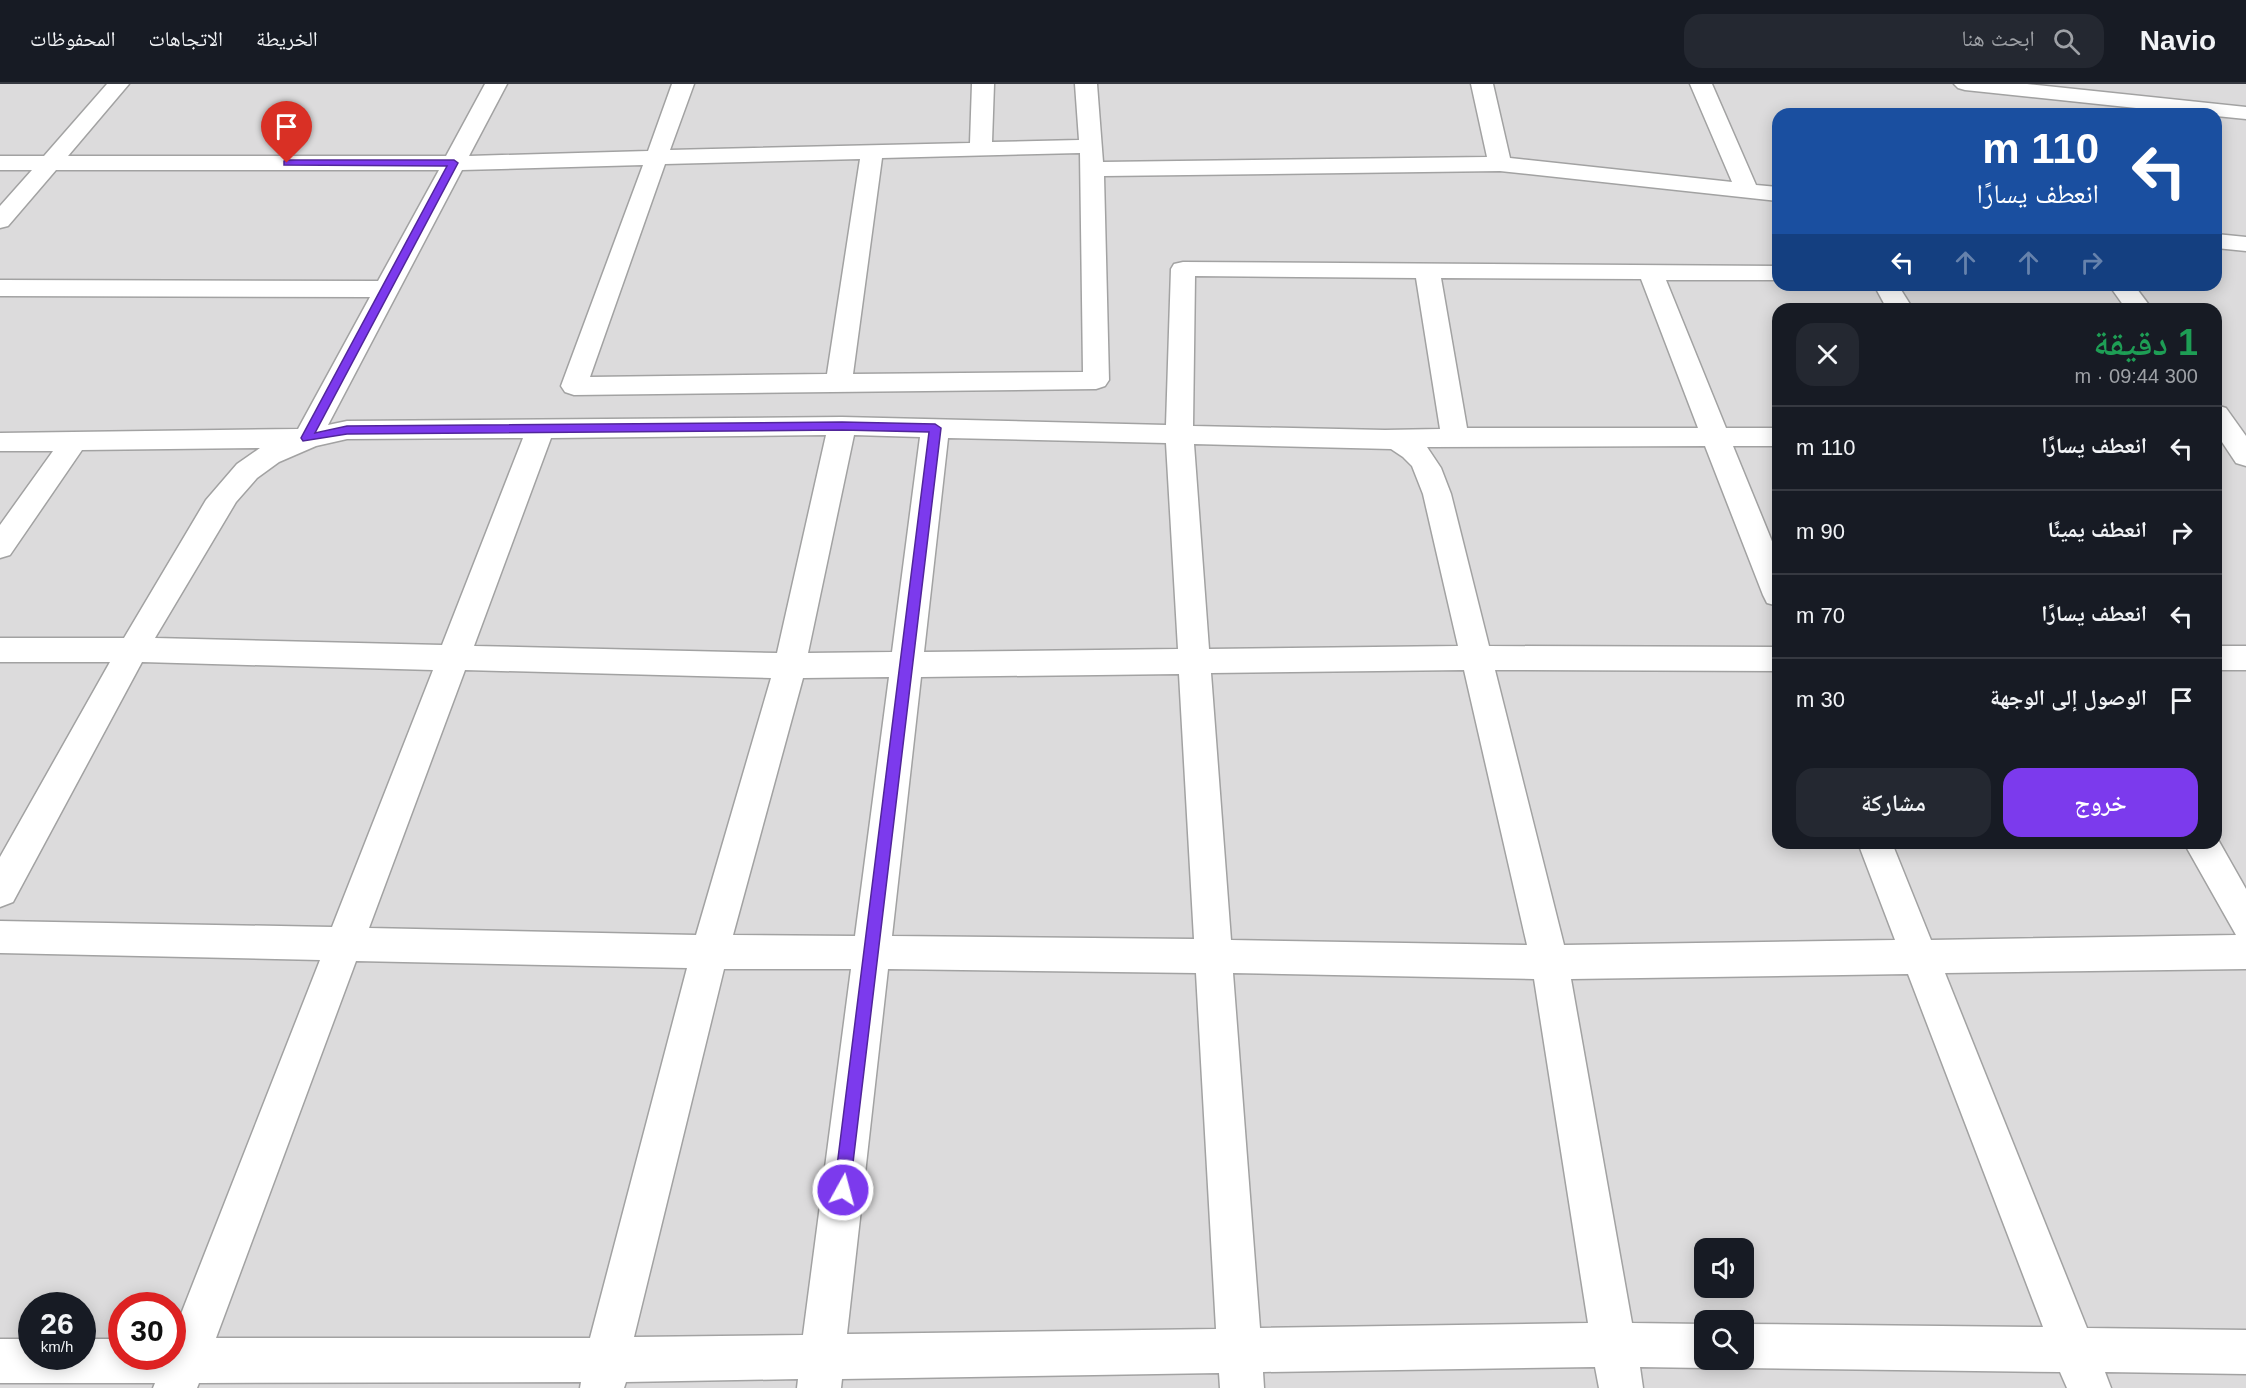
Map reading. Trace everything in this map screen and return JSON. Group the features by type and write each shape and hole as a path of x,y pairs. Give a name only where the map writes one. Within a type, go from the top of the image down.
{"street":[{"path":"0,221 118,84"},
{"path":"0,891 131,650 223,500 246,472 264,458 307,438 496,84"},
{"path":"683,84 574,386 1096,380 1091,158 1086,84"},
{"path":"981,150 983,84"},
{"path":"1482,84 1500,164"},
{"path":"1701,84 1747,190"},
{"path":"1965,84 2197,108"},
{"path":"2040,92 2047,108"},
{"path":"2222,111 2246,113"},
{"path":"0,163 454,163 981,150 1091,158 1500,164 1772,193"},
{"path":"839,383 872,152"},
{"path":"2222,242 2246,244"},
{"path":"1241,1370 1179,434 1183,269 1772,273"},
{"path":"1427,270 1455,437"},
{"path":"1650,271 1772,580"},
{"path":"0,288 387,289"},
{"path":"0,442 307,438 347,430 842,426 1368,438 1772,437"},
{"path":"604,1374 710,952 790,666 842,426"},
{"path":"820,1372 935,428"},
{"path":"180,1374 541,429"},
{"path":"1368,438 1395,440 1422,456 1437,494 1550,962 1621,1388"},
{"path":"0,547 74,441"},
{"path":"0,650 131,650 790,666 1476,658 1772,658"},
{"path":"2222,658 2246,658"},
{"path":"1877,849 2081,1369"},
{"path":"2204,849 2246,923"},
{"path":"0,936 710,952 1214,956 1550,962 2246,952"},
{"path":"0,1361 180,1374 1241,1370 1614,1345 1694,1346"},
{"path":"1754,1347 2081,1369 2246,1352"}],"shaded area":[{"path":"0,84 2246,84 2246,1388 0,1388"}],"route":[{"path":"287,163 454,163 307,438 347,430 842,426 935,428 843,1190"}]}
